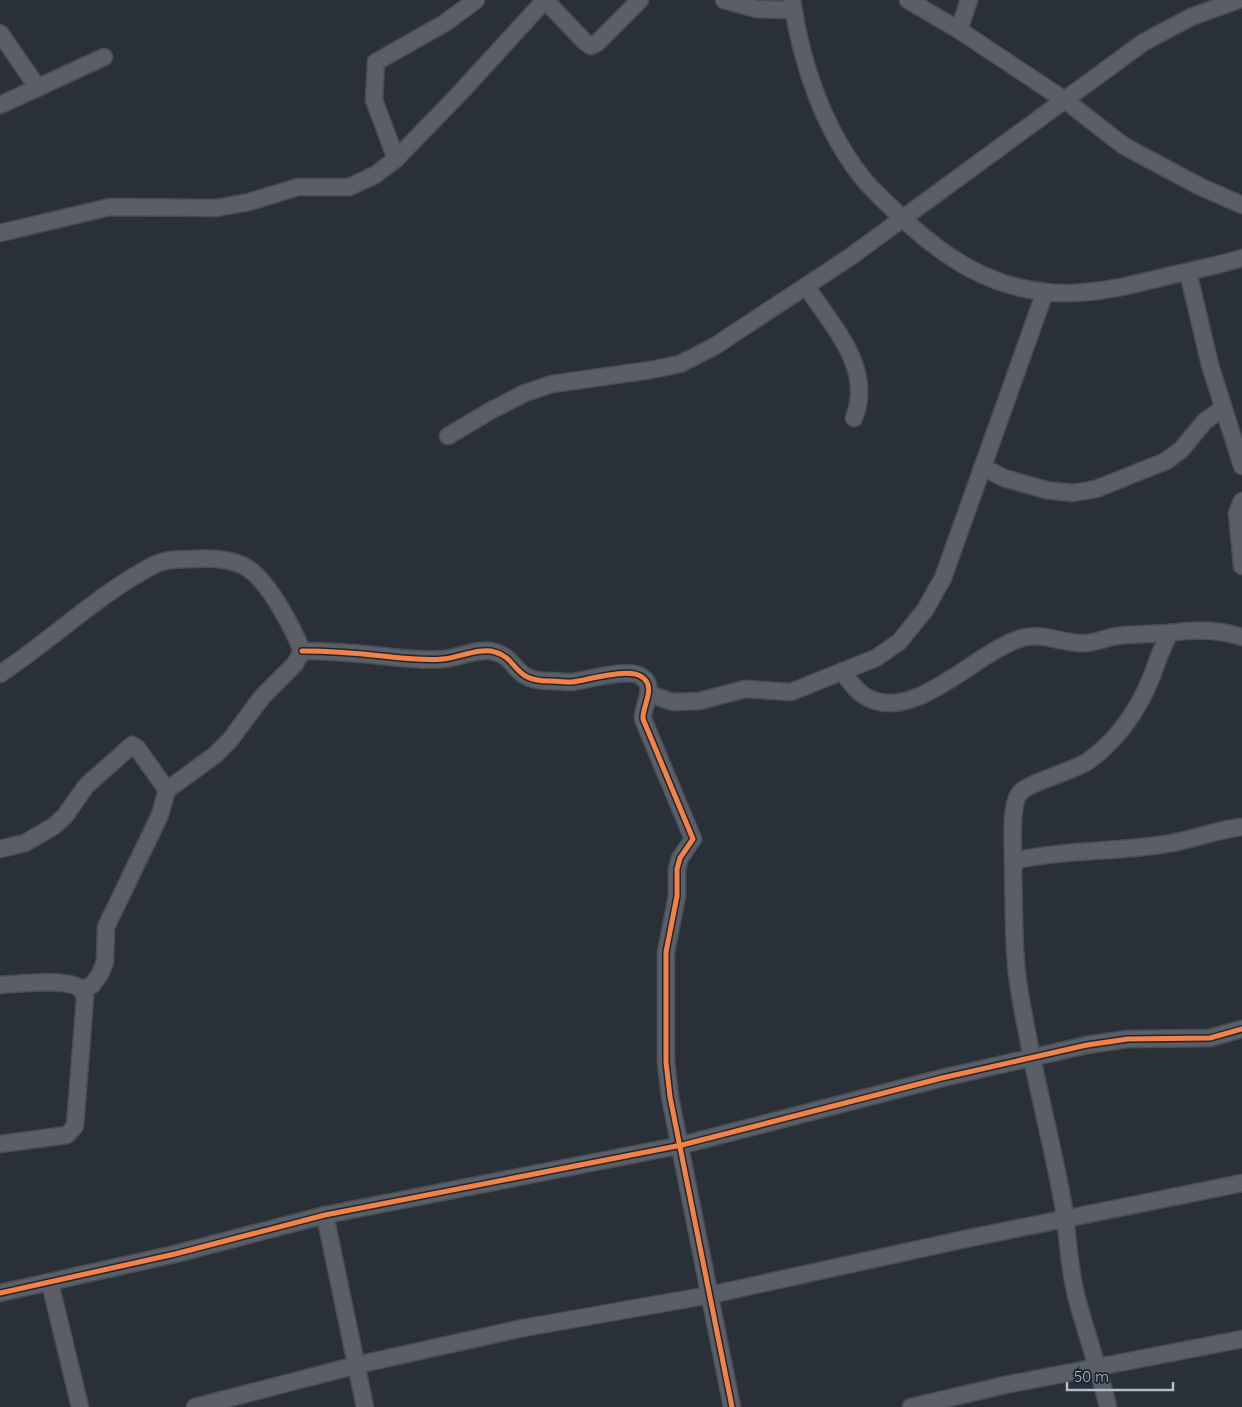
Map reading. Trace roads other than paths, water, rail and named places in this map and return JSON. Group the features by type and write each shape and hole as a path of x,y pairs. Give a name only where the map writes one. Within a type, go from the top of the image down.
{"street":[{"path":"396,159 374,100 376,62 446,23 476,0"},
{"path":"0,232 110,207 216,208 249,202 298,187 349,187 375,175 396,159 460,93 545,0 591,46 597,43 640,0"},
{"path":"724,0 757,9 792,5 813,89 826,119 864,180 930,243 964,267 1006,284 1045,292 1084,292 1117,288 1242,258"},
{"path":"908,0 959,30 1066,102 1124,146 1199,186 1242,205"},
{"path":"959,30 969,0"},
{"path":"448,436 490,410 525,393 552,384 680,364 715,346 850,257 902,217 1066,102 1144,42 1191,16 1238,0"},
{"path":"0,33 38,88"},
{"path":"0,105 104,58"},
{"path":"1188,272 1210,366 1222,409 1242,466"},
{"path":"806,286 852,356 858,370 860,390 858,407 854,418"},
{"path":"650,694 673,702 699,701 745,690 792,692 876,658 899,642 925,610 943,578 956,546 982,467 1011,393 1045,292"},
{"path":"982,467 1004,478 1046,490 1073,493 1096,489 1166,461 1181,450 1205,421 1222,409"},
{"path":"1242,501 1237,513 1242,566"},
{"path":"0,674 30,654 80,613 157,564 178,559 217,560 242,565 261,581 295,633 302,651 295,664 262,697 215,756 167,790 160,815 141,857 110,916 106,927 105,962 100,974 92,985 82,990"},
{"path":"842,671 852,685 868,698 886,703 906,702 921,696 997,650 1023,638 1044,636 1086,643 1115,636 1170,633 1193,629 1224,631 1242,637"},
{"path":"1108,1407 1099,1368 1076,1294 1066,1220 1032,1058 1017,972 1013,861 1015,804 1019,794 1029,786 1055,777 1087,762 1118,734 1136,707 1170,633"},
{"path":"302,651 334,651 407,659 442,660 494,651 506,657 520,674 532,680 572,682 631,673 642,676 647,682 650,694 643,712 643,719 693,839 680,858 677,869 677,896 666,952 666,1062 670,1097 682,1145 732,1407"},
{"path":"0,849 26,843 54,826 66,816 86,786 132,745 137,748 167,790"},
{"path":"1013,861 1100,849 1160,845 1225,829 1242,827"},
{"path":"0,985 63,983 77,986 82,990 85,998 75,1126 73,1131 67,1135 0,1144"},
{"path":"0,1292 175,1254 324,1215 682,1145 942,1078 1087,1045 1128,1040 1210,1038 1242,1029"},
{"path":"195,1407 357,1365 523,1328 710,1295 965,1239 1242,1183"},
{"path":"324,1215 365,1407"},
{"path":"50,1282 80,1407"},
{"path":"911,1407 1005,1385 1242,1339"}]}
